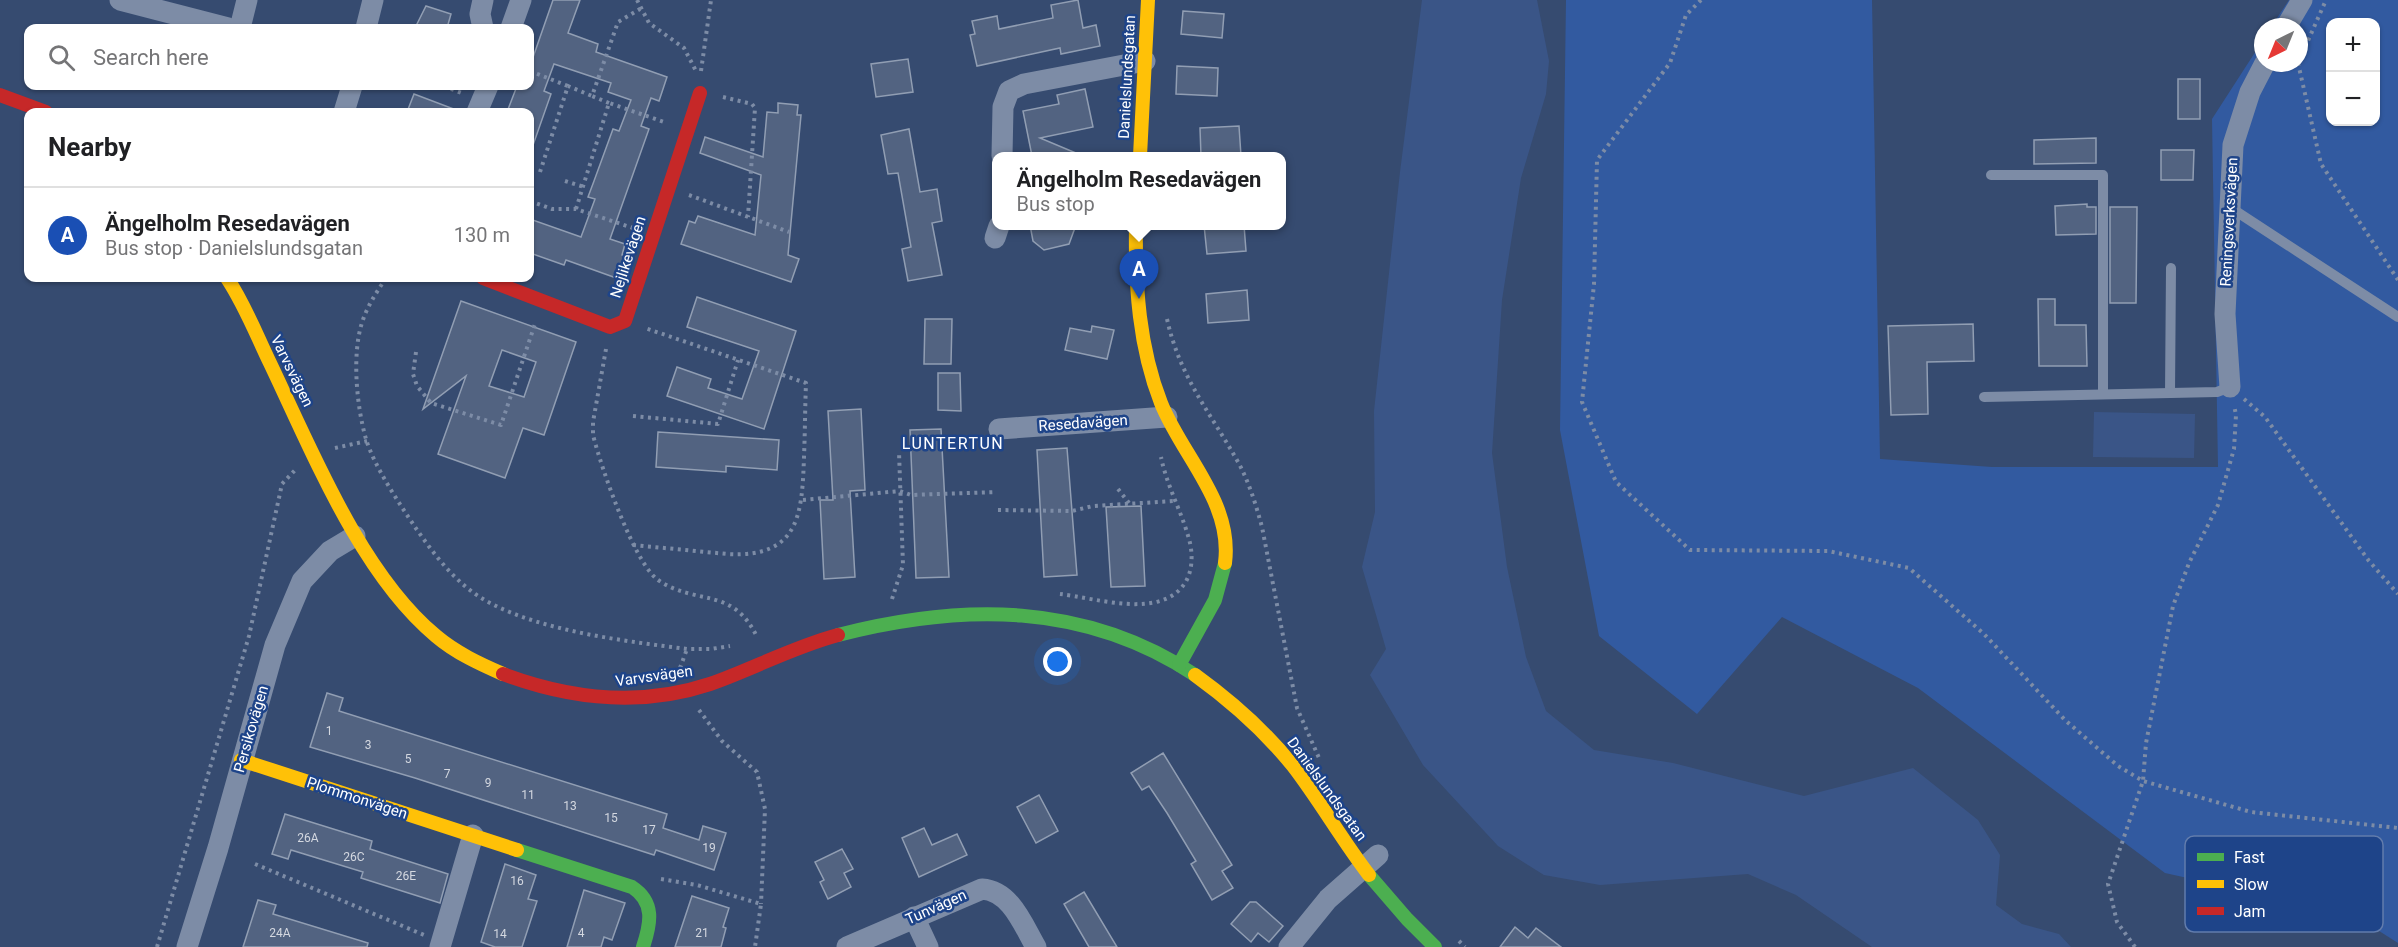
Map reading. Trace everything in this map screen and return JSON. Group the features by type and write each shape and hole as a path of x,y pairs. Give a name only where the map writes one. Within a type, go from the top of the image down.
{"street":[{"path":"120,0 213,24"},
{"path":"241,24 247,0"},
{"path":"367,24 373,0"},
{"path":"482,24 480,14 483,0"},
{"path":"513,24 521,0"},
{"name":"Danielslundsgatan","path":"1140,152 1148,0"},
{"path":"2291,18 2302,0"},
{"path":"1002,152 1003,107 1009,91 1024,84 1144,61"},
{"name":"Reningsverksvägen","path":"2230,387 2225,314 2233,146 2250,92 2260,72"},
{"path":"345,108 351,90"},
{"path":"479,108 486,90"},
{"name":"Nejlikevägen","path":"610,327 625,321 699,90"},
{"path":"0,95 35,108"},
{"path":"1136,230 1143,337 1152,377 1167,417 1217,505 1225,535 1227,556 1224,576 1217,597 1179,665"},
{"name":"Varvsvägen","path":"236,282 355,536 397,596 422,624 483,668 544,687 602,698 645,697 704,686 766,659 820,640 883,625 939,617 999,615 1062,621 1135,642 1179,665"},
{"path":"493,282 610,327"},
{"name":"Resedavägen","path":"999,429 1167,417"},
{"name":"Persikovägen","path":"187,947 218,848 275,645 302,581 330,551 355,536"},
{"name":"Danielslundsgatan","path":"1179,665 1238,710 1288,760 1371,861 1394,904 1435,947"},
{"name":"Plommonvägen","path":"241,760 632,887"},
{"path":"440,944 473,835"},
{"path":"1289,947 1328,898 1371,861"},
{"path":"632,887 643,893 648,902 649,922 644,947"},
{"name":"Tunvägen","path":"847,947 974,890 989,889 1000,894 1011,906 1036,947"},
{"path":"914,917 928,947"}],"lane":[{"path":"1991,175 2103,175 2103,394"},
{"path":"2230,208 2398,317"},
{"path":"2170,268 2170,393"},
{"path":"1984,397 2217,392 2230,387"}],"path":[{"path":"637,0 640,9 657,30 684,48 697,74 699,90"},
{"path":"699,90 711,0"},
{"path":"1701,0 1686,15 1670,63 1597,160 1593,284 1582,402 1616,482 1690,550 1828,551 1909,568 1984,634 2065,720 2118,766 2143,781 2252,812 2398,828"},
{"path":"2308,41 2326,0"},
{"path":"592,96 618,22 640,9"},
{"path":"2301,72 2321,164 2398,280"},
{"path":"534,73 568,86"},
{"path":"540,172 568,86 609,103 688,130"},
{"path":"699,90 734,98 752,104 755,108 748,217"},
{"path":"576,209 609,103"},
{"path":"565,181 584,187"},
{"path":"669,188 789,232"},
{"path":"534,202 552,208 576,209 653,234"},
{"path":"384,282 364,318 358,346 359,394 367,441 386,480 422,537 452,574 476,594 514,614 541,623 687,649 711,649 735,645"},
{"path":"416,352 413,374 417,386 431,403 501,426 543,301"},
{"path":"1165,311 1184,372 1239,464 1255,504 1262,527 1297,708 1322,762"},
{"path":"625,321 806,383 803,500 798,519 788,534 764,551 740,555 633,545"},
{"path":"610,327 593,422 593,435 633,545 642,562 658,580 671,587 734,608 747,619 757,637"},
{"path":"633,416 718,424 738,360"},
{"path":"2134,947 2117,922 2108,884 2143,781 2146,743 2172,606 2189,563 2218,505 2234,449 2236,415 2230,387"},
{"path":"2230,387 2265,417 2369,561 2398,594"},
{"path":"335,448 367,441"},
{"path":"892,599 903,565 899,452"},
{"path":"1054,593 1141,604 1159,602 1177,593 1186,580 1191,554 1187,532 1165,475 1160,453"},
{"path":"157,947 249,636 282,484 304,461"},
{"path":"1118,489 1129,504"},
{"path":"803,500 900,491 910,495 996,492"},
{"path":"998,510 1072,511 1093,506 1174,501"},
{"path":"882,601 902,598"},
{"path":"750,640 767,634"},
{"path":"687,649 679,669 695,705 722,741 757,772 765,809 761,904 755,947"},
{"path":"255,864 440,944"},
{"path":"632,887 655,878 664,879 697,885 761,904"},
{"path":"1454,937 1466,947"}],"shaded area":[{"path":"1422,0 1537,0 1549,61 1546,94 1521,178 1502,300 1492,453 1507,567 1526,657 1546,711 1594,750 1673,763 1804,796 1913,768 1978,820 2000,855 1996,905 2022,924 2059,934 2071,947 1872,947 1796,895 1748,874 1600,885 1544,875 1498,846 1423,765 1370,675 1386,649 1362,567 1375,512 1374,411 1400,172"},
{"path":"1566,0 1872,0 1880,459 1992,467 2218,467 2212,119 2254,54 2254,72 2308,72 2308,18 2277,18 2289,0 2398,0 2398,943 2381,932 2383,932 2383,836 2185,836 2185,877 2165,873 1918,688 1782,617 1697,714 1599,636 1560,430"},
{"path":"2094,412 2195,414 2194,458 2093,457"}],"building":[{"path":"553,0 580,0 568,33 598,44 596,52 667,77 659,101 651,98 641,126 649,129 610,239 625,244 622,255 627,256 619,279 566,260 564,265 534,254 534,220 581,237 595,199 588,197 613,129 619,131 631,100 608,92 611,83 554,64 544,91 551,94 534,142 534,108 509,108 515,90 534,90 534,55"},
{"path":"1078,0 1083,28 1096,25 1100,46 1061,54 1060,48 977,66 970,35 975,34 972,21 997,16 999,29 1053,18 1051,5"},
{"path":"426,6 451,14 448,24 417,24"},
{"path":"1183,11 1224,14 1222,38 1181,34"},
{"path":"908,59 913,92 876,97 871,64"},
{"path":"1177,66 1218,68 1217,96 1176,94"},
{"path":"2178,79 2200,79 2200,119 2178,119"},
{"path":"1085,89 1093,127 1040,138 1073,152 1031,152 1023,111 1059,104 1057,95"},
{"path":"414,94 451,108 409,108"},
{"path":"778,103 798,105 797,115 801,115 788,255 799,259 791,282 681,244 689,221 695,223 698,216 755,235 761,175 700,153 705,137 763,157 767,112 778,113"},
{"path":"1239,126 1241,152 1201,152 1200,128"},
{"path":"909,129 920,192 937,189 942,221 932,223 942,275 908,281 902,249 911,247 898,173 888,174 881,135"},
{"path":"2096,138 2096,163 2034,164 2034,140"},
{"path":"2161,150 2194,150 2193,180 2161,180"},
{"path":"2087,204 2087,207 2096,207 2096,234 2056,235 2055,206"},
{"path":"2110,207 2137,207 2136,303 2110,303"},
{"path":"1031,230 1074,230 1069,244 1044,250 1033,241"},
{"path":"1205,230 1244,230 1246,251 1207,254"},
{"path":"1247,290 1249,320 1208,323 1206,294"},
{"path":"697,297 796,331 764,429 667,396 677,367 711,379 708,388 742,399 759,351 687,327"},
{"path":"2038,299 2055,299 2055,325 2086,325 2087,366 2039,366"},
{"path":"461,301 576,342 544,435 523,428 505,478 438,454 466,376 423,409","holes":["502,350 536,362 524,397 489,386"]},
{"path":"925,319 952,319 951,364 924,364"},
{"path":"1973,324 1974,361 1927,362 1928,414 1891,415 1888,326"},
{"path":"1092,326 1114,330 1107,359 1065,350 1070,328 1091,332"},
{"path":"938,373 960,373 961,411 938,410"},
{"path":"861,409 865,490 850,491 855,577 824,579 820,500 833,500 828,411"},
{"path":"941,429 949,577 916,578 910,430"},
{"path":"658,432 779,440 777,470 726,466 726,472 656,467"},
{"path":"1067,448 1077,575 1044,577 1037,450"},
{"path":"1141,506 1145,586 1111,587 1106,507"},
{"path":"327,693 343,698 339,711 667,814 663,828 699,840 703,826 726,833 714,870 656,850 654,855 415,778 310,747"},
{"path":"1163,753 1232,865 1222,871 1233,888 1212,900 1191,864 1196,861 1167,813 1149,786 1142,790 1131,773"},
{"path":"1039,795 1058,831 1036,843 1017,807"},
{"path":"285,814 372,841 370,849 448,874 440,903 361,878 363,872 291,850 288,859 272,854"},
{"path":"924,828 932,845 957,834 967,855 919,877 902,838"},
{"path":"842,849 853,869 844,873 851,887 828,899 820,882 824,880 815,862"},
{"path":"505,864 536,875 528,899 537,901 522,947 495,947 481,942"},
{"path":"584,890 625,903 612,940 604,937 601,947 567,947"},
{"path":"1084,892 1117,947 1089,947 1064,904"},
{"path":"692,896 729,908 723,927 726,928 721,947 675,947"},
{"path":"258,900 276,905 273,914 368,943 367,947 243,947"},
{"path":"1250,902 1256,902 1283,926 1269,942 1258,933 1251,942 1231,924"},
{"path":"1515,927 1528,938 1536,928 1561,947 1500,947"}],"traffic: fast":[{"path":"1179,665 1215,600 1225,563"},
{"path":"838,635 931,617 976,614 1022,616 1066,622 1110,633 1153,651 1195,675"},
{"path":"517,850 632,887 645,899 648,906 648,930 643,947"},
{"path":"1369,875 1435,947"}],"traffic: slow":[{"path":"1140,152 1148,0"},
{"path":"1136,230 1136,271 1140,316 1148,360 1161,403 1170,423 1214,500 1225,541 1225,563"},
{"path":"229,282 245,309 321,472 362,546 384,580 409,610 436,636 460,653 503,674"},
{"path":"1195,675 1247,717 1282,753 1303,779 1369,875"},
{"path":"241,760 517,850"}],"traffic: jam":[{"path":"493,282 610,327 625,321 700,93"},
{"path":"0,95 35,108"},
{"path":"503,674 528,683 580,694 632,698 658,696 710,684 838,635"}],"place":[{"name":"Ängelholm Resedavägen","path":"1139,299"}],"district":[{"name":"LUNTERTUN","path":"953,443"}]}
